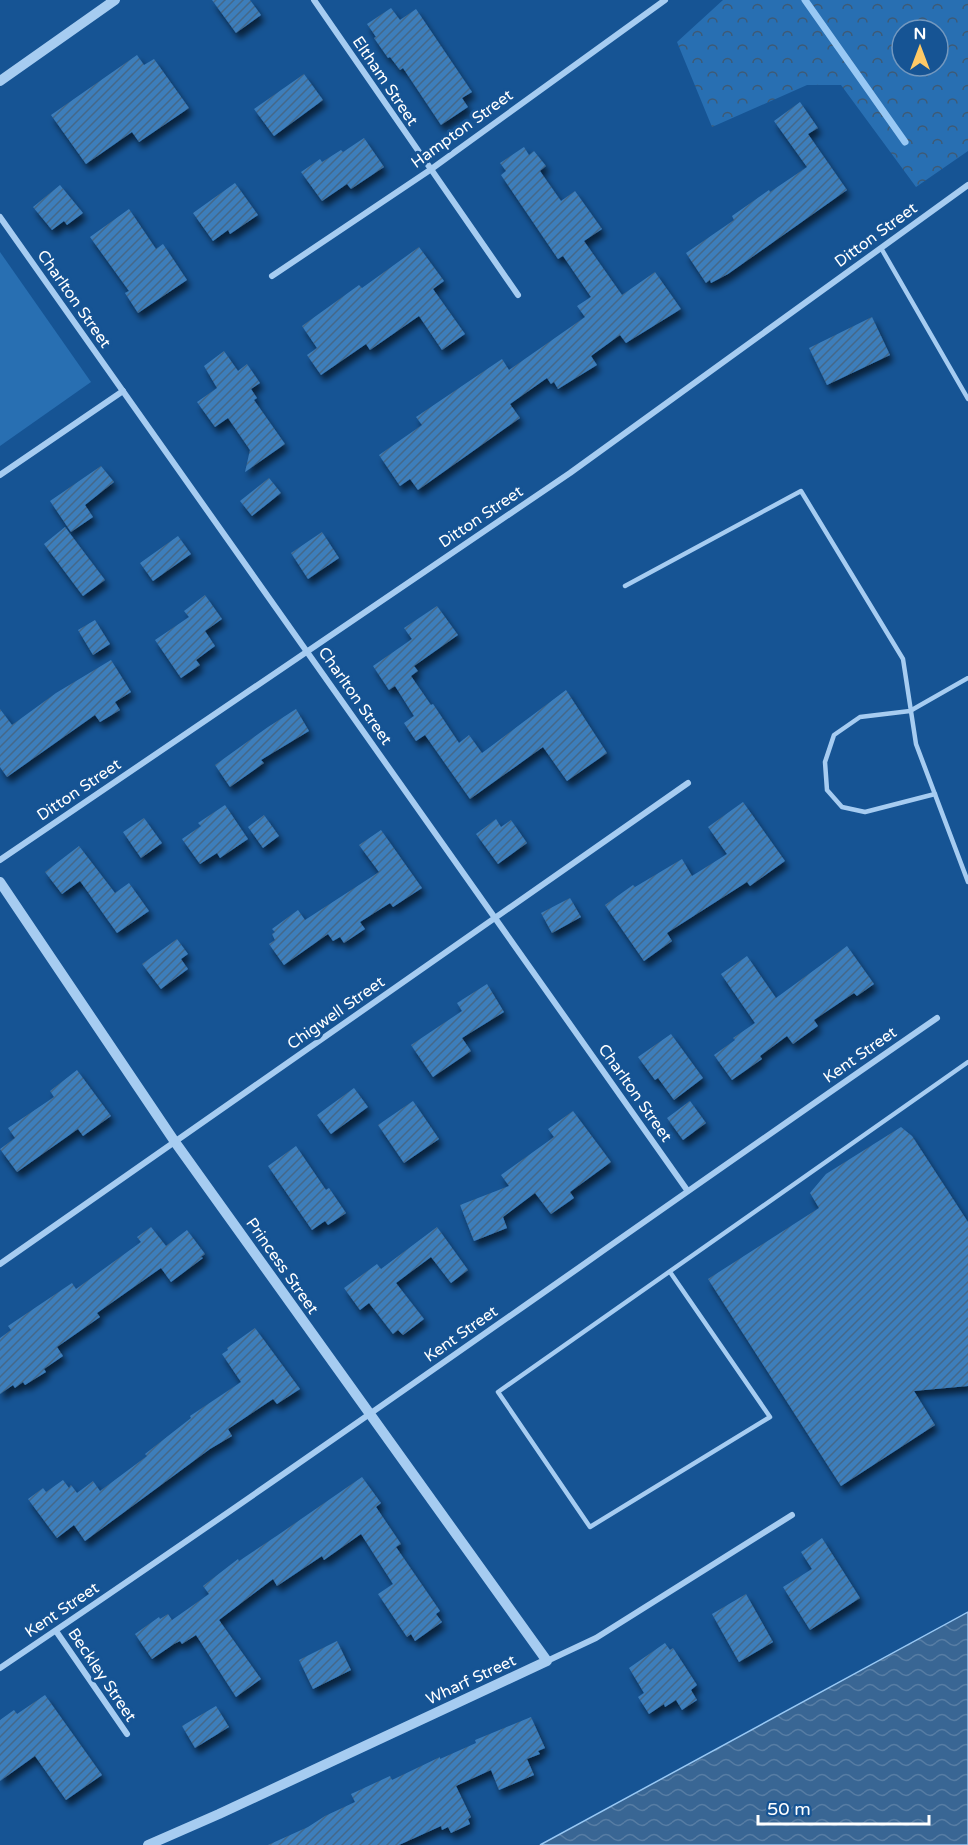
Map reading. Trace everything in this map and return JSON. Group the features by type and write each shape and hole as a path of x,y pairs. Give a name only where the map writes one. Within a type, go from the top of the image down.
{"street":[{"path":"0,81 115,0"},
{"name":"Eltham Street","path":"314,0 518,295"},
{"name":"Hampton Street","path":"272,276 430,170 665,0"},
{"name":"Ditton Street","path":"0,860 570,473 968,185"},
{"name":"Charlton Street","path":"0,218 687,1190"},
{"path":"0,475 123,391"},
{"name":"Chigwell Street","path":"0,1264 688,783"},
{"name":"Princess Street","path":"0,882 175,1142 547,1661"},
{"name":"Kent Street","path":"0,1668 370,1415 687,1190 937,1018"},
{"name":"Wharf Street","path":"148,1845 596,1638 792,1515"},
{"name":"Beckley Street","path":"56,1631 127,1734"}],"lane":[{"path":"881,248 968,397"},
{"path":"625,586 801,491 903,659 916,744 968,882"},
{"path":"935,794 865,812 842,807 827,790 825,762 834,735 860,717 910,711 968,678"},
{"path":"670,1272 770,1417 590,1527 498,1392 968,1062"}],"green space":[{"path":"723,0 968,0 968,151 916,187 841,85 807,85 712,127 677,42"},
{"path":"0,252 91,382 0,446"}],"water":[{"path":"968,1612 968,1845 540,1845"}],"building":[{"path":"212,0 250,0 261,15 236,33"},
{"path":"391,8 400,20 416,9 472,92 462,98 468,107 441,125 403,68 400,70 390,57 388,58 367,24"},
{"path":"137,55 144,65 154,59 189,108 139,142 132,132 86,164 51,115"},
{"path":"304,74 323,100 274,136 254,109"},
{"path":"800,102 818,128 808,134 847,190 728,274 711,283 710,280 706,283 686,253 734,220 732,216 807,167 774,121"},
{"path":"364,138 384,167 351,189 347,184 322,201 301,172 320,159 322,162 341,150 343,152"},
{"path":"524,147 529,155 534,151 546,166 540,171 561,201 575,191 602,229 584,241 622,295 655,272 681,309 626,343 620,335 591,356 597,365 558,389 554,382 551,384 547,378 510,404 520,418 418,490 410,479 400,486 379,455 422,425 416,417 502,359 509,370 585,317 577,306 591,297 563,256 558,259 501,175 506,171 500,163"},
{"path":"235,183 258,215 230,234 228,230 213,241 193,213"},
{"path":"60,185 83,213 67,225 64,221 52,230 33,207"},
{"path":"129,209 156,249 163,244 187,280 138,313 125,293 129,291 90,237"},
{"path":"419,247 444,281 433,289 465,334 442,350 419,316 370,350 366,344 321,375 307,355 317,348 302,326 359,285 362,288"},
{"path":"872,317 890,355 827,385 809,348"},
{"path":"224,351 238,371 247,364 260,383 251,389 257,398 254,400 285,444 245,472 250,450 228,418 215,427 197,402 217,388 204,366"},
{"path":"101,466 114,482 85,505 93,517 71,532 50,501"},
{"path":"269,478 281,493 252,516 240,501"},
{"path":"65,527 105,580 83,596 44,544"},
{"path":"322,532 339,558 308,579 291,553"},
{"path":"178,536 191,554 153,581 140,563"},
{"path":"205,595 222,619 205,631 215,646 196,660 200,665 181,678 155,640 189,617 184,611"},
{"path":"437,606 458,635 414,666 418,671 411,676 459,743 469,735 482,753 566,690 607,753 567,781 543,747 470,799 425,735 416,741 404,723 414,716 395,686 389,690 373,666 412,639 404,628"},
{"path":"95,620 110,644 93,655 78,630"},
{"path":"111,660 131,692 115,702 120,710 100,722 95,715 7,777 0,767 0,709 12,725 56,693"},
{"path":"296,709 309,731 261,760 264,763 230,787 215,765"},
{"path":"743,802 785,861 750,886 747,882 667,933 672,941 644,961 605,905 633,885 635,887 682,859 692,876 727,854 708,827"},
{"path":"225,805 248,839 220,858 217,853 200,864 182,839 201,826 198,823"},
{"path":"264,815 279,836 263,848 248,827"},
{"path":"144,818 162,843 141,858 123,832"},
{"path":"496,819 501,827 511,820 527,843 498,864 476,834"},
{"path":"381,830 422,888 393,907 390,903 360,922 365,929 344,943 340,937 333,941 328,934 284,965 269,944 275,940 272,934 275,932 272,929 298,910 305,920 379,872 359,845"},
{"path":"79,846 115,893 129,883 149,911 117,933 80,881 62,894 45,872"},
{"path":"570,898 581,917 552,933 541,913"},
{"path":"177,939 188,954 181,959 188,969 161,989 142,964"},
{"path":"847,946 874,984 857,996 854,993 814,1020 818,1026 793,1044 787,1036 760,1056 762,1059 732,1080 714,1055 755,1023 721,974 747,956 776,998"},
{"path":"487,984 504,1012 462,1038 471,1051 433,1077 411,1045 462,1011 457,1003"},
{"path":"671,1034 703,1078 674,1100 658,1078 655,1080 638,1057"},
{"path":"77,1070 111,1116 83,1136 78,1129 17,1172 0,1149 15,1138 8,1128 54,1097 50,1091"},
{"path":"354,1088 368,1107 331,1134 317,1115"},
{"path":"413,1101 439,1139 404,1163 378,1125"},
{"path":"690,1101 706,1123 683,1140 667,1118"},
{"path":"573,1111 611,1162 570,1192 574,1198 551,1214 535,1193 503,1217 507,1228 474,1241 460,1205 509,1186 501,1175 554,1137 548,1129"},
{"path":"901,1127 912,1136 968,1222 968,1386 914,1391 935,1425 841,1486 708,1279 819,1208 810,1193 826,1174"},
{"path":"296,1146 326,1190 329,1188 346,1213 328,1225 325,1221 312,1230 268,1166"},
{"path":"151,1227 166,1246 187,1230 205,1254 201,1257 203,1258 171,1282 161,1268 97,1313 100,1317 57,1347 63,1356 44,1369 46,1372 25,1385 23,1382 15,1388 13,1385 0,1394 0,1338 11,1330 8,1326 72,1283 76,1289 141,1242 137,1237"},
{"path":"437,1227 468,1270 451,1283 431,1257 396,1283 424,1319 403,1335 398,1330 393,1334 369,1303 360,1310 344,1288 377,1264 381,1269"},
{"path":"255,1328 300,1389 277,1404 273,1399 228,1429 232,1436 210,1449 85,1541 74,1525 57,1538 28,1499 43,1488 46,1492 63,1480 77,1493 93,1481 100,1491 147,1456 145,1454 191,1418 190,1416 241,1382 222,1354"},
{"path":"362,1477 381,1503 376,1507 401,1544 396,1547 440,1611 436,1614 442,1622 415,1641 411,1634 407,1637 378,1594 393,1584 361,1534 324,1560 322,1556 277,1586 273,1579 219,1620 261,1679 236,1697 196,1635 182,1644 180,1641 174,1644 152,1659 135,1634 159,1617 160,1619 168,1614 172,1620 209,1594 203,1586 238,1559 239,1561"},
{"path":"822,1538 860,1598 810,1630 783,1587 812,1569 801,1552"},
{"path":"746,1594 773,1642 739,1662 712,1614"},
{"path":"337,1641 351,1670 313,1689 299,1660"},
{"path":"665,1643 670,1650 673,1648 697,1685 691,1690 697,1700 682,1710 676,1700 665,1707 664,1704 649,1714 638,1697 644,1693 629,1668"},
{"path":"45,1695 102,1775 66,1800 35,1756 0,1781 0,1720 14,1710 17,1714"},
{"path":"216,1706 229,1727 195,1748 182,1726"},
{"path":"531,1717 545,1748 538,1751 540,1754 527,1759 534,1775 499,1790 491,1770 456,1786 471,1817 468,1819 470,1824 451,1833 448,1827 442,1830 441,1826 399,1845 268,1845 355,1802 351,1794 390,1776 392,1780 476,1743 475,1740"}],"waterway":[{"path":"805,0 905,142"}]}
